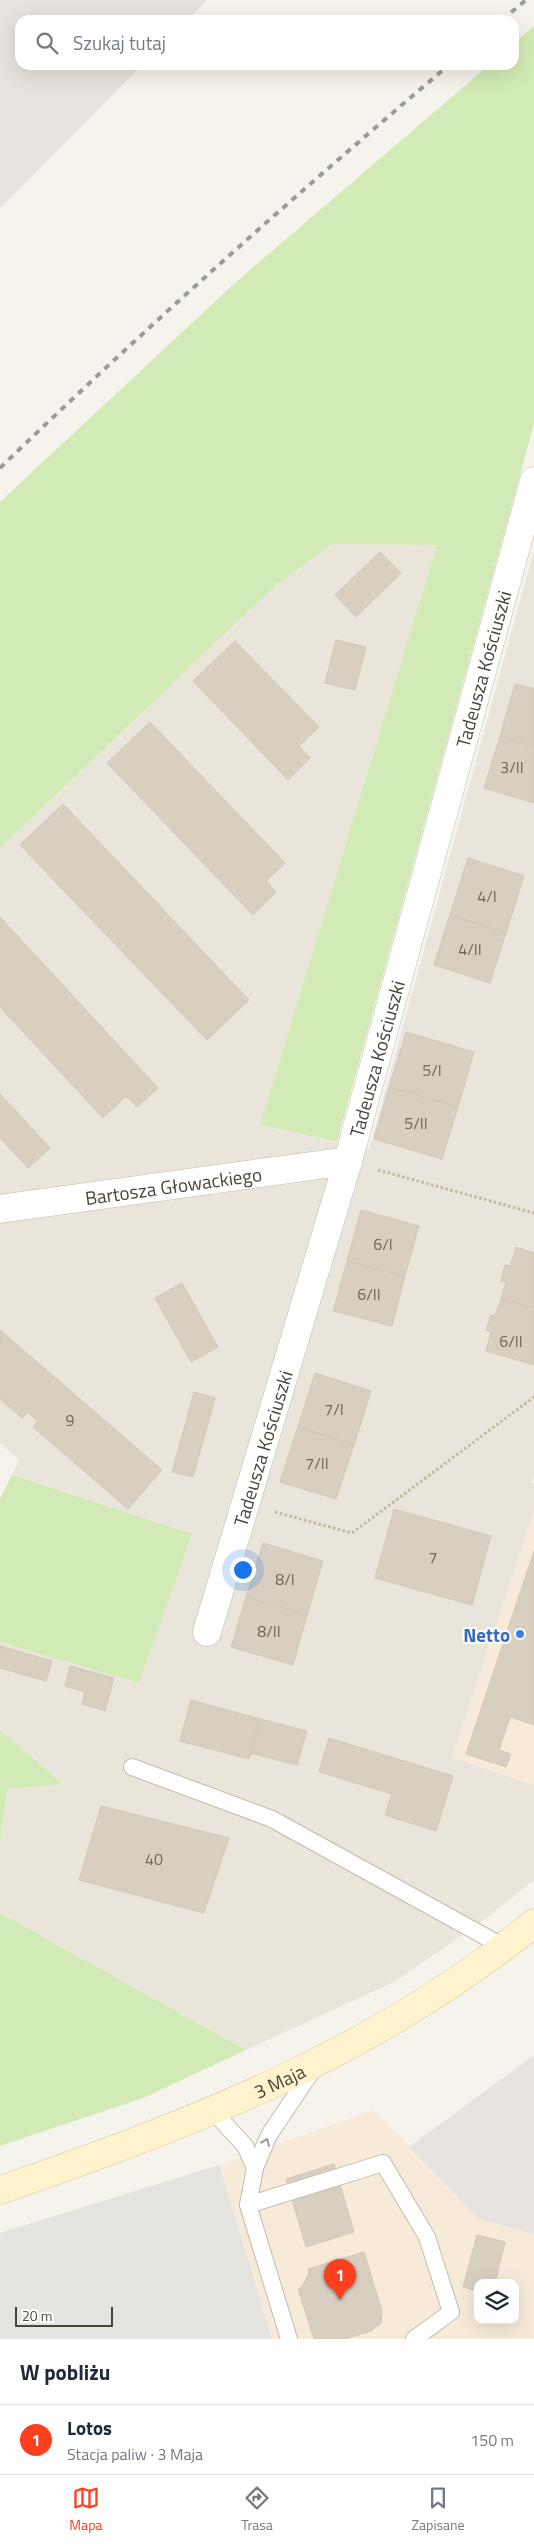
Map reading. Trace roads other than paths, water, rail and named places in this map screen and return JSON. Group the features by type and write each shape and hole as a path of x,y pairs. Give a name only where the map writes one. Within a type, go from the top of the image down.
{"main road":[{"name":"3 Maja","path":"0,2190 133,2143 317,2064 413,2010 504,1947 534,1923"}],"street":[{"name":"Tadeusza Kościuszki","path":"207,1632 348,1161 534,481"},
{"name":"Bartosza Głowackiego","path":"0,1209 348,1161"}],"lane":[{"path":"132,1767 272,1819 504,1947"},
{"path":"289,2339 248,2205 255,2168 269,2135 317,2064"},
{"path":"212,2110 245,2146 255,2168"},
{"path":"248,2205 383,2163 427,2237 451,2312 414,2339"}],"railway":[{"path":"508,15 526,0"},
{"path":"0,468 221,263 443,70"}],"place":[{"name":"Netto","path":"520,1634"},
{"name":"Lotos","path":"340,2300"}]}
